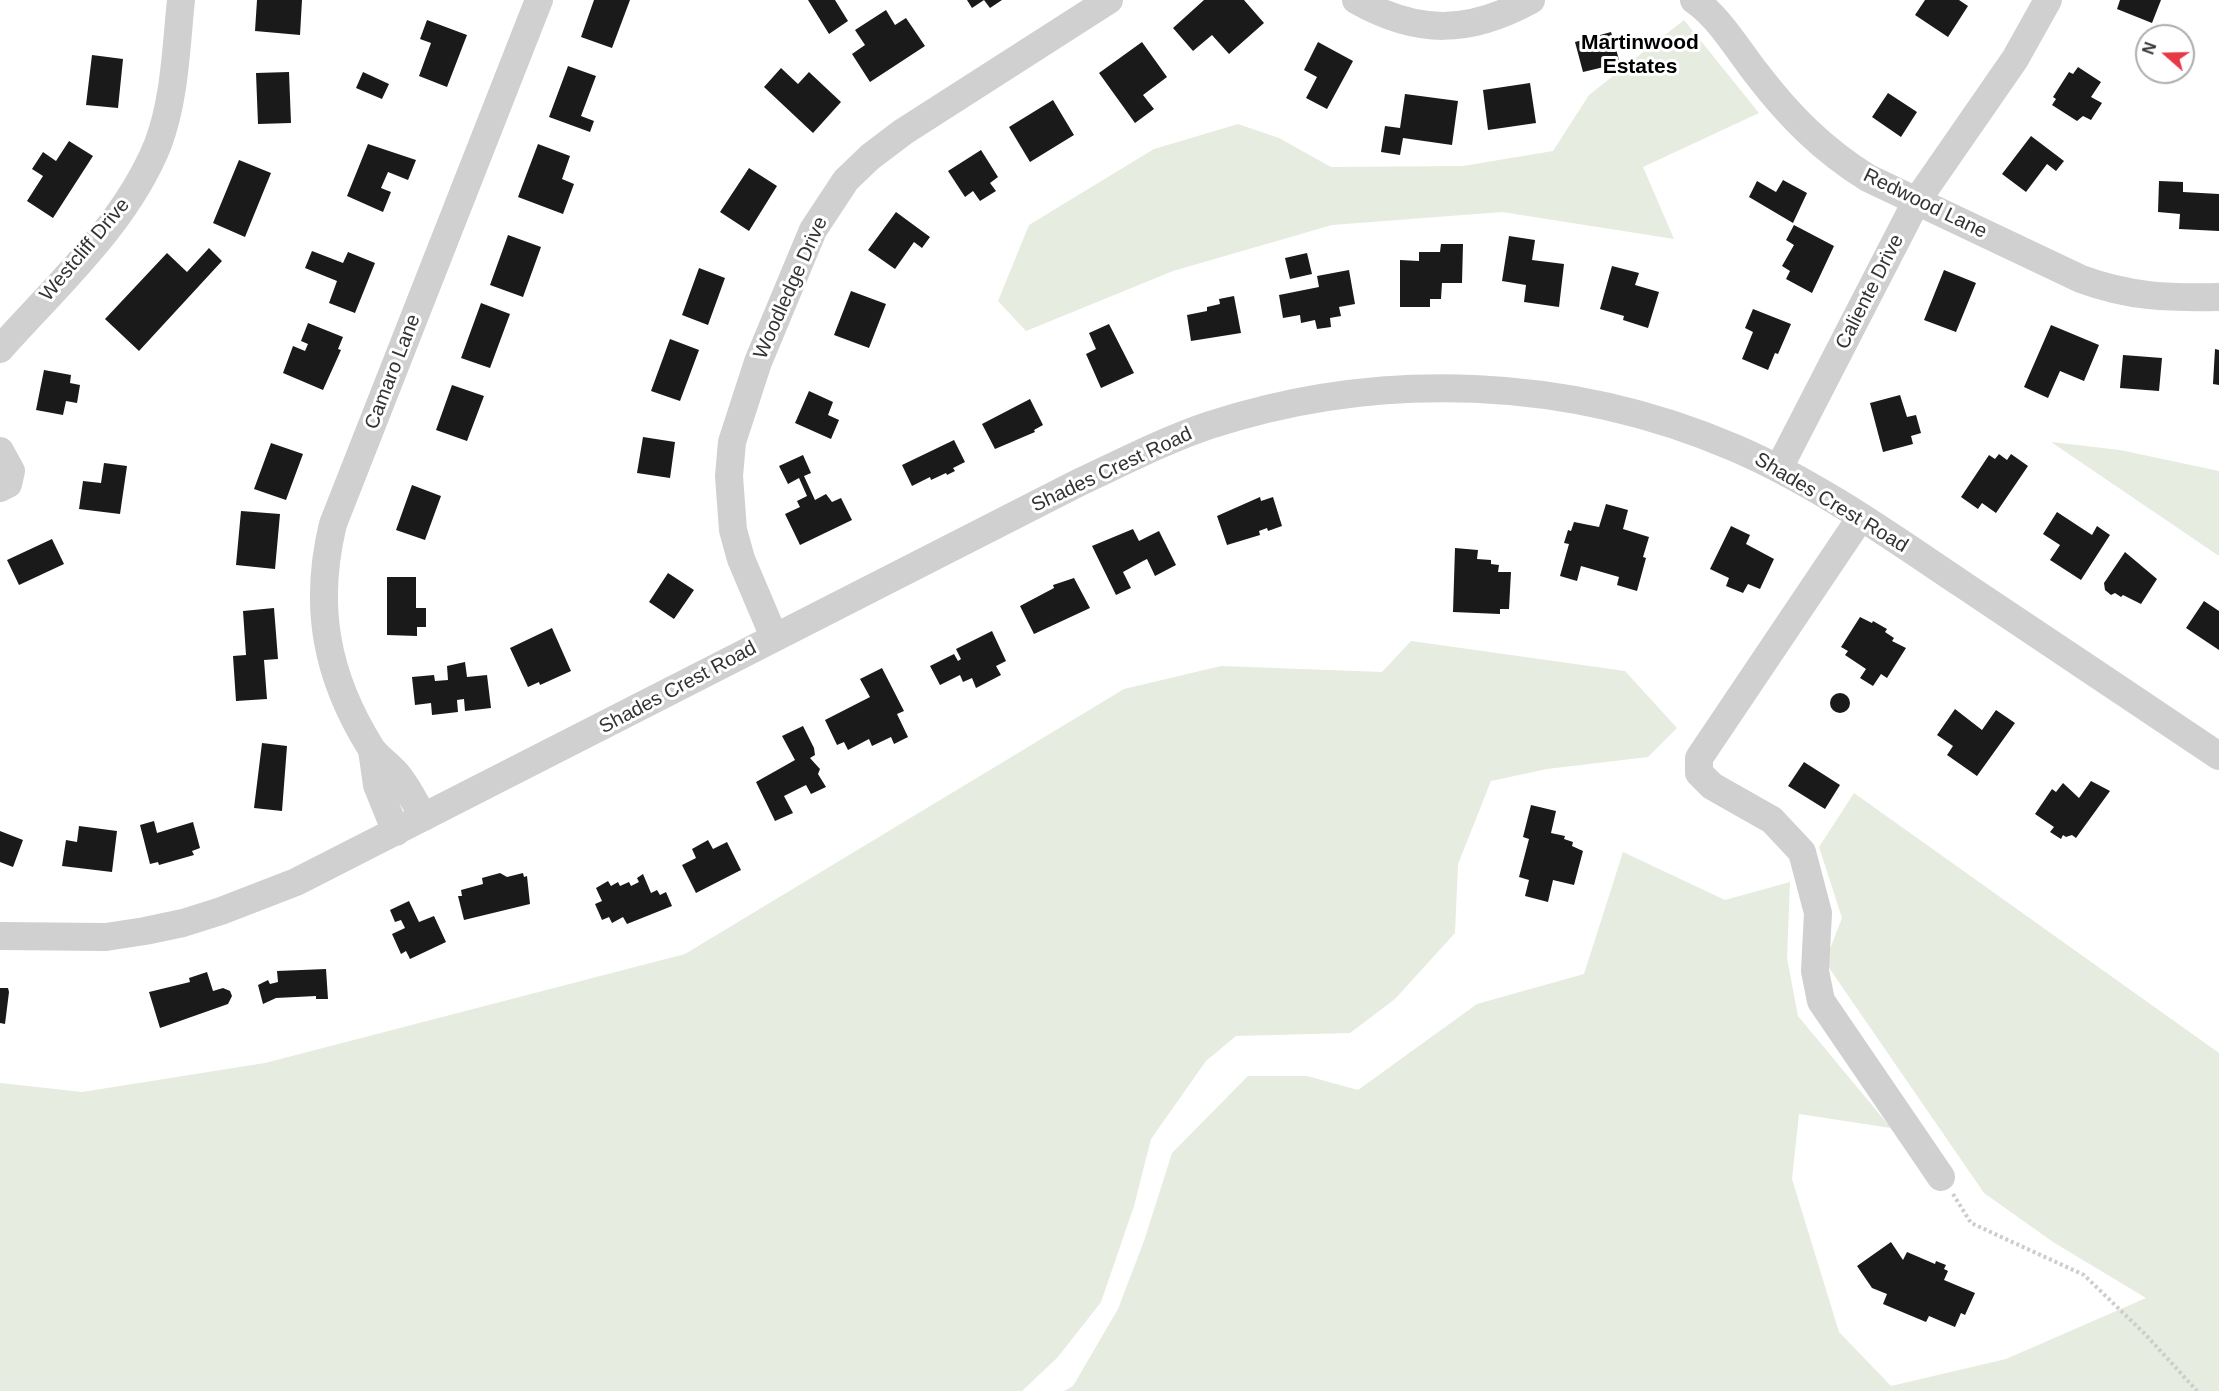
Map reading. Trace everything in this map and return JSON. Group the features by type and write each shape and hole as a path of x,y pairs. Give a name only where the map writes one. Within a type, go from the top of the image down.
{"street":[{"name":"Westcliff Drive","path":"0,350 105,231 128,201 145,171 158,142 167,112 181,0"},
{"name":"Camaro Lane","path":"396,832 377,785 372,750 346,700 330,653 323,620 324,560 333,524 539,0"},
{"name":"Woodledge Drive","path":"774,637 741,560 733,530 729,476 732,442 758,362 813,230 846,180 870,157 903,132 1109,0"},
{"path":"1356,0 1384,15 1433,26 1484,22 1530,0"},
{"name":"Redwood Lane","path":"1694,0 1714,20 1784,109 1818,143 1868,178 2081,279 2111,290 2142,297 2219,297"},
{"name":"Caliente Drive","path":"1779,468 1916,202 2015,58 2048,0"},
{"name":"Shades Crest Road","path":"0,936 106,937 183,923 296,882 1078,483 1167,442 1251,413 1339,395 1445,387 1530,392 1572,398 1672,424 1779,468 1861,517 2219,756"},
{"path":"0,451 11,471 8,484 0,488"},
{"path":"1861,517 1699,758 1699,773 1712,786 1772,820 1802,852 1818,914 1815,971 1821,1001 1941,1177"},
{"name":"Camaro Lane","path":"372,750 396,772 424,817"}],"path":[{"path":"1941,1177 1971,1223 2084,1275 2146,1335 2197,1391"}],"shaded area":[{"path":"1684,20 1759,113 1643,167 1674,239 1502,212 1332,225 1173,271 1026,331 998,301 1029,225 1154,149 1238,124 1279,138 1331,167 1463,166 1553,151 1589,95"},
{"path":"2051,442 2120,450 2219,471 2219,556"},
{"path":"1411,641 1625,671 1677,728 1648,757 1547,769 1491,781 1458,864 1455,933 1395,999 1350,1033 1236,1036 1206,1061 1151,1139 1134,1206 1101,1302 1058,1357 1022,1391 0,1391 0,1083 82,1092 265,1063 685,954 1124,689 1221,666 1382,672"},
{"path":"1854,793 2219,1053 2219,1391 1064,1391 1073,1386 1118,1309 1144,1241 1172,1153 1248,1076 1307,1076 1358,1090 1477,1004 1584,974 1623,852 1725,900 1790,882 1787,958 1798,1016 1891,1128 1799,1114 1792,1179 1839,1332 1891,1386 2006,1359 2146,1298 2053,1242 1984,1193 1825,962 1842,918 1819,847"}],"building":[{"path":"257,0 302,0 300,35 255,31"},
{"path":"594,0 630,0 612,48 581,37"},
{"path":"808,0 835,0 848,21 829,34"},
{"path":"967,0 984,0 972,8"},
{"path":"984,0 1002,0 990,8"},
{"path":"1204,0 1244,0 1264,23 1229,54 1212,35 1193,51 1173,28"},
{"path":"1925,0 1959,0 1968,6 1948,37 1915,15"},
{"path":"2120,0 2161,0 2152,23 2117,9"},
{"path":"886,10 895,25 906,18 925,46 870,82 852,54 865,45 855,30"},
{"path":"427,20 467,35 447,87 419,76 431,43 420,39"},
{"path":"1611,32 1622,70 1606,75 1604,67 1583,72 1575,42"},
{"path":"1142,42 1167,77 1143,95 1154,109 1135,123 1099,73"},
{"path":"1318,42 1353,61 1327,109 1306,98 1317,77 1304,70"},
{"path":"92,55 123,59 118,108 86,105"},
{"path":"568,66 596,76 581,116 594,121 590,132 549,117"},
{"path":"2078,67 2101,82 2091,97 2102,103 2091,120 2083,116 2077,121 2052,105 2056,99 2053,97 2069,72 2073,74"},
{"path":"781,68 798,84 809,72 841,102 813,133 764,87"},
{"path":"289,72 291,123 258,124 256,73"},
{"path":"363,72 389,84 382,99 356,88"},
{"path":"1530,83 1536,123 1488,130 1483,90"},
{"path":"1888,93 1917,112 1901,137 1872,117"},
{"path":"1405,94 1458,101 1452,145 1403,138 1400,155 1381,152 1385,126 1400,128"},
{"path":"1053,100 1074,135 1030,162 1009,127"},
{"path":"2031,136 2064,161 2056,171 2047,164 2026,192 2002,174"},
{"path":"69,141 93,156 53,218 27,201 43,176 32,169 43,152 56,161"},
{"path":"368,144 416,160 408,180 388,172 381,188 391,192 383,212 347,196"},
{"path":"538,144 570,156 562,179 574,184 563,214 518,197"},
{"path":"981,150 998,177 990,183 996,191 980,201 973,191 965,197 948,171"},
{"path":"239,160 271,173 245,237 213,223"},
{"path":"749,168 777,186 749,231 720,212"},
{"path":"1783,180 1807,193 1793,223 1749,197 1757,181 1776,192"},
{"path":"2159,181 2183,182 2183,192 2219,194 2219,231 2179,229 2180,214 2158,212"},
{"path":"896,212 930,237 922,248 914,242 895,269 868,250"},
{"path":"1794,225 1834,246 1812,293 1786,279 1790,271 1782,266 1794,245 1786,240"},
{"path":"508,235 541,247 523,297 490,285"},
{"path":"1509,236 1535,240 1532,260 1564,264 1559,307 1524,302 1526,285 1502,281"},
{"path":"1441,244 1463,244 1462,283 1442,283 1441,299 1430,299 1430,307 1400,307 1400,260 1419,261 1419,252 1440,252"},
{"path":"209,248 222,261 139,351 105,319 167,253 187,272"},
{"path":"312,251 343,263 348,252 375,263 355,313 329,303 337,281 305,268"},
{"path":"1307,253 1312,274 1290,279 1285,258"},
{"path":"1612,266 1639,273 1635,285 1659,292 1648,328 1623,320 1624,316 1600,309"},
{"path":"699,268 725,278 708,325 682,315"},
{"path":"1349,270 1355,304 1339,307 1341,316 1330,318 1331,327 1317,329 1315,320 1301,323 1300,315 1283,318 1279,295 1319,287 1317,276"},
{"path":"1944,270 1976,283 1956,332 1924,320"},
{"path":"851,291 886,304 869,348 834,335"},
{"path":"1234,296 1241,333 1191,341 1187,315 1207,311 1207,307 1220,304 1219,299"},
{"path":"481,303 510,314 490,368 461,358"},
{"path":"1753,309 1791,324 1768,370 1742,359 1753,332 1745,328"},
{"path":"308,323 343,337 338,349 341,350 323,390 283,373 293,346 305,351 308,344 301,341"},
{"path":"1109,324 1134,373 1101,388 1086,354 1096,349 1089,333"},
{"path":"2051,325 2099,345 2084,381 2060,371 2048,398 2024,387"},
{"path":"670,339 699,350 680,401 651,391"},
{"path":"2215,349 2219,350 2219,385 2213,384"},
{"path":"2123,355 2162,358 2159,391 2120,388"},
{"path":"44,370 71,375 70,383 80,385 77,403 66,401 63,415 36,410"},
{"path":"452,385 484,396 467,441 436,430"},
{"path":"809,391 833,402 828,415 839,420 831,439 795,423"},
{"path":"1900,395 1907,417 1916,415 1921,433 1911,436 1913,444 1883,452 1870,403"},
{"path":"1030,399 1043,425 1034,430 1035,432 995,449 982,424"},
{"path":"643,437 675,442 670,478 637,473"},
{"path":"954,440 965,462 953,468 955,471 947,475 946,473 931,480 930,477 912,486 902,465"},
{"path":"271,443 303,454 286,500 254,489"},
{"path":"1999,454 2007,460 2011,454 2028,466 1996,513 1982,503 1978,509 1961,497 1989,455 1995,459"},
{"path":"803,455 811,473 804,476 815,500 826,494 832,502 841,498 852,520 800,545 785,514 800,507 797,501 807,496 799,478 788,484 779,466"},
{"path":"104,463 127,466 120,514 79,509 83,481 101,483"},
{"path":"412,485 441,496 425,540 396,530"},
{"path":"1260,497 1261,501 1273,497 1282,526 1268,531 1267,528 1259,531 1260,535 1227,545 1217,516"},
{"path":"1606,504 1628,510 1623,529 1649,537 1637,591 1617,585 1619,577 1581,566 1577,581 1560,576 1569,544 1564,543 1568,530 1571,531 1574,522 1599,527"},
{"path":"241,511 280,514 275,569 236,565"},
{"path":"2057,512 2092,535 2097,526 2110,535 2081,580 2050,560 2060,545 2043,534"},
{"path":"1731,526 1750,535 1746,544 1774,559 1760,589 1748,584 1743,593 1726,586 1729,578 1710,569"},
{"path":"1133,529 1139,541 1159,531 1176,565 1155,576 1147,559 1143,561 1123,572 1131,588 1116,595 1092,546"},
{"path":"52,539 64,564 19,585 7,560"},
{"path":"1455,548 1478,550 1477,559 1491,560 1491,564 1499,565 1498,572 1511,572 1509,609 1500,609 1500,614 1453,612"},
{"path":"2125,552 2157,579 2141,604 2123,595 2121,597 2115,593 2111,595 2105,590 2104,583"},
{"path":"668,573 694,590 674,619 649,602"},
{"path":"387,577 416,577 416,608 426,608 426,627 417,627 417,636 387,635"},
{"path":"1074,578 1090,608 1034,634 1020,606 1054,588 1053,585"},
{"path":"2204,601 2219,611 2219,650 2186,628"},
{"path":"274,608 278,659 264,660 267,699 236,701 233,656 246,655 243,611"},
{"path":"1860,617 1887,629 1885,632 1894,638 1892,641 1906,648 1887,678 1881,674 1873,686 1860,678 1866,669 1845,655 1848,651 1841,647"},
{"path":"552,628 571,671 540,685 539,682 528,687 510,648"},
{"path":"992,631 1006,661 996,666 1001,675 976,688 972,678 963,682 960,675 940,685 930,666 954,654 958,661 961,659 956,649"},
{"path":"465,662 467,677 487,675 491,708 465,711 464,699 457,700 458,712 432,715 431,703 415,705 412,677 434,675 435,681 448,680 447,666"},
{"path":"882,668 904,711 897,714 908,737 894,744 891,737 872,746 869,739 848,750 844,742 837,745 825,720 870,697 860,679"},
{"path":"1836,693 1844,693 1850,699 1850,707 1844,713 1836,713 1830,707 1830,699"},
{"path":"1955,709 1982,730 1996,710 2015,723 1977,776 1947,755 1953,746 1937,735"},
{"path":"803,726 814,748 815,755 810,758 820,769 818,774 826,787 811,794 806,785 784,796 793,813 775,821 756,782 795,760 782,736"},
{"path":"262,743 287,746 282,811 254,808"},
{"path":"1804,762 1840,785 1825,809 1788,786"},
{"path":"2091,781 2110,791 2076,838 2072,835 2066,837 2063,835 2061,839 2050,832 2054,827 2035,814 2052,789 2056,792 2063,783 2079,798"},
{"path":"1531,805 1556,811 1551,833 1565,836 1564,839 1573,842 1572,846 1583,851 1574,885 1553,880 1548,902 1525,896 1529,880 1519,877 1529,839 1523,837"},
{"path":"154,821 157,833 193,822 200,848 192,851 194,855 159,865 158,862 150,864 140,825"},
{"path":"79,826 117,831 112,872 62,866 66,840 77,842"},
{"path":"0,831 23,840 13,867 0,862"},
{"path":"708,840 713,849 727,842 741,870 696,893 682,865 696,858 692,849"},
{"path":"500,873 507,877 523,873 524,877 527,876 530,904 464,920 458,896 462,896 461,890 483,884 482,878"},
{"path":"643,874 651,893 657,890 660,895 666,892 672,906 627,924 623,917 612,923 609,917 602,920 595,904 602,901 596,888 608,881 611,886 618,882 620,886 629,882 631,886 639,882 637,878"},
{"path":"409,901 419,922 434,916 446,942 410,959 406,951 401,954 392,934 405,928 401,920 395,922 390,910"},
{"path":"326,969 328,999 316,999 316,996 276,998 263,1004 258,985 268,980 270,984 278,982 277,971"},
{"path":"207,972 213,991 223,988 230,991 232,996 228,1004 160,1028 149,992 190,982 189,978"},
{"path":"0,988 8,988 9,992 5,1024 0,1023"},
{"path":"1891,1242 1903,1260 1907,1252 1935,1264 1936,1261 1946,1265 1944,1269 1948,1271 1944,1280 1975,1293 1965,1315 1961,1313 1955,1327 1929,1316 1926,1322 1883,1304 1887,1294 1872,1288 1857,1266"}],"district":[{"name":"Martinwood Estates","path":"1640,55"}]}
